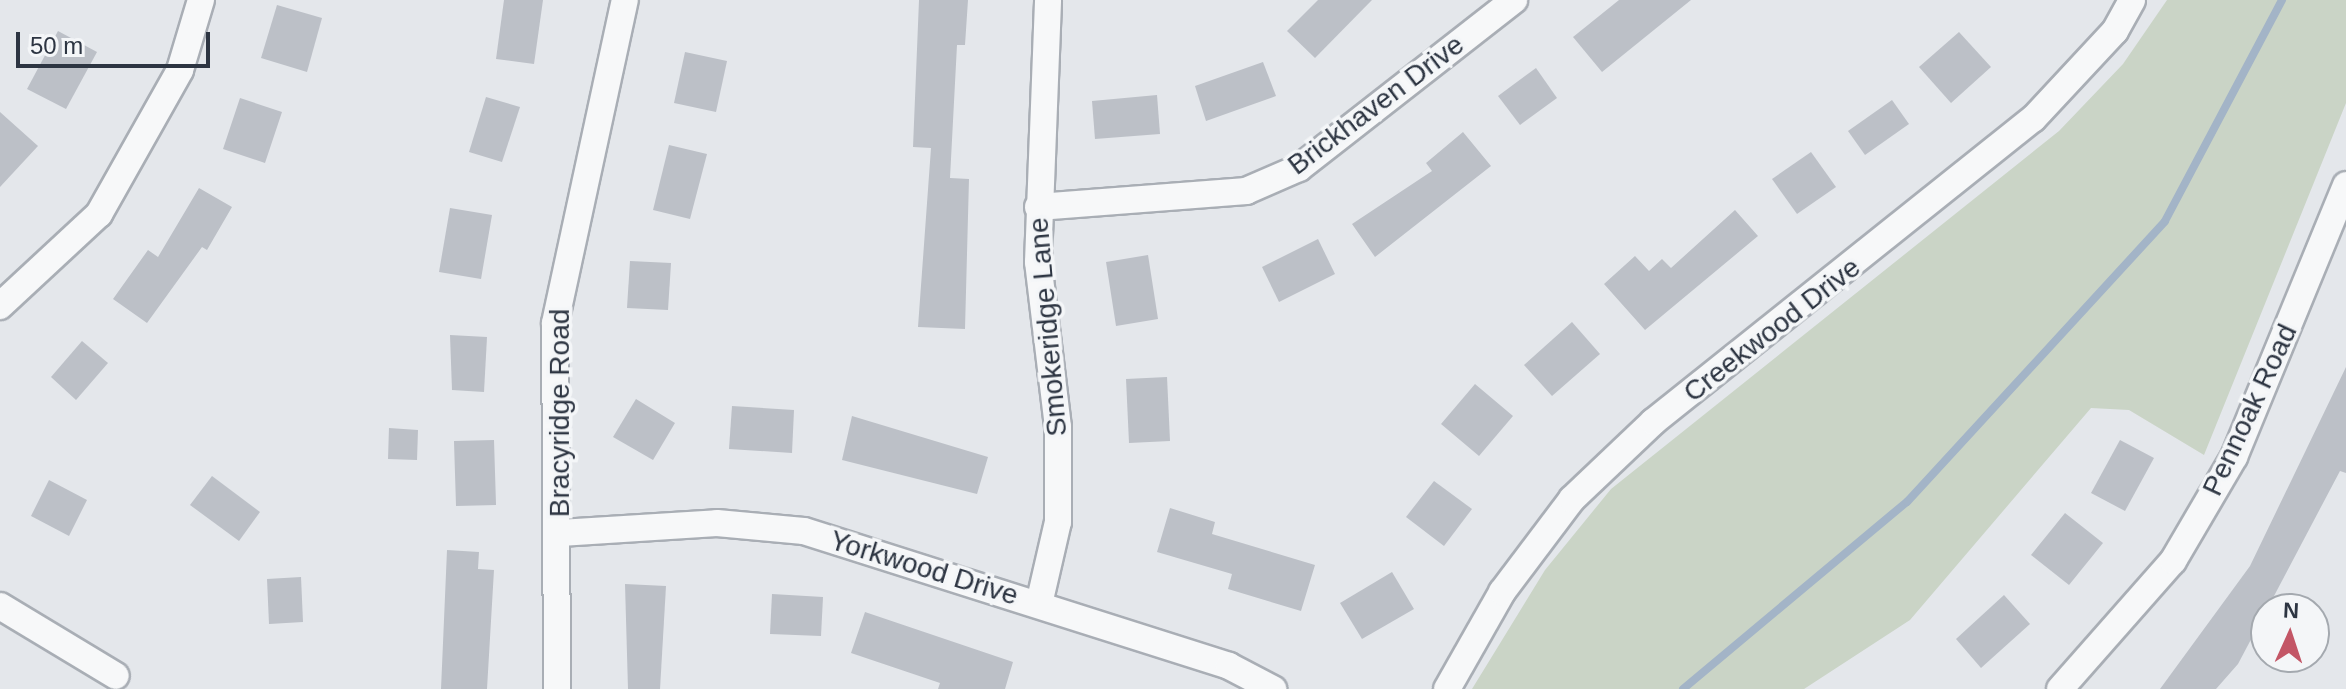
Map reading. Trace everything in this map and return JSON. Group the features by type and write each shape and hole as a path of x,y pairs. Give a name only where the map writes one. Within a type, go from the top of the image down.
{"street":[{"path":"0,306 99,214 180,70 201,0"},
{"name":"Bracyridge Road","path":"557,689 560,533 555,323 625,0"},
{"name":"Smokeridge Lane","path":"1039,604 1058,522 1058,427 1038,207 1048,0"},
{"name":"Brickhaven Drive","path":"1038,207 1178,201 1260,185 1299,168 1514,0"},
{"name":"Creekwood Drive","path":"1447,689 1502,592 1572,499 1653,422 2033,119 2115,31 2132,0"},
{"name":"Pennoak Road","path":"2060,689 2173,561 2234,457 2346,185"},
{"name":"Yorkwood Drive","path":"560,533 717,523 804,531 1229,666 1273,689"},
{"path":"0,606 116,676"}],"green space":[{"path":"2167,0 2346,0 2346,103 2204,455 2129,410 2091,408 1910,620 1804,689 1472,689 1545,570 1611,489 2059,131 2123,64"}],"building":[{"path":"504,0 543,0 534,64 496,59"},
{"path":"919,0 968,0 965,45 957,45 950,178 969,179 965,329 918,327 931,148 913,147"},
{"path":"1318,0 1372,0 1315,58 1287,31"},
{"path":"1619,0 1691,0 1602,72 1573,37"},
{"path":"277,5 322,18 307,72 261,58"},
{"path":"58,31 97,52 66,109 27,89"},
{"path":"1959,32 1991,67 1951,103 1919,67"},
{"path":"685,52 727,61 716,112 674,103"},
{"path":"1263,62 1276,96 1206,121 1195,86"},
{"path":"1536,68 1557,98 1520,125 1498,96"},
{"path":"1157,95 1160,134 1095,139 1092,101"},
{"path":"486,97 520,107 502,162 469,152"},
{"path":"240,98 282,112 265,163 223,149"},
{"path":"1892,100 1909,124 1865,155 1848,131"},
{"path":"0,112 38,146 0,187"},
{"path":"1463,132 1491,166 1375,257 1352,224 1432,171 1426,163"},
{"path":"669,145 707,154 690,219 653,210"},
{"path":"1811,152 1836,187 1797,214 1772,179"},
{"path":"199,188 232,207 207,250 202,247 147,323 113,299 148,250 158,257"},
{"path":"450,208 492,215 481,279 439,272"},
{"path":"1735,210 1758,236 1645,330 1604,284 1635,256 1649,271 1662,259 1671,268"},
{"path":"1318,239 1335,274 1279,302 1262,267"},
{"path":"1148,255 1158,319 1116,326 1106,262"},
{"path":"630,261 671,263 668,310 627,308"},
{"path":"1572,322 1600,354 1552,396 1524,365"},
{"path":"450,335 487,337 484,392 452,390"},
{"path":"82,341 108,363 76,400 51,377"},
{"path":"2346,367 2346,473 2340,471 2276,593 2250,593 2250,641 2238,664 2216,689 2160,689 2250,566"},
{"path":"1167,377 1170,441 1129,443 1126,379"},
{"path":"1475,384 1513,416 1479,456 1441,424"},
{"path":"636,399 675,423 653,460 613,437"},
{"path":"732,406 794,410 792,453 729,449"},
{"path":"852,416 988,457 977,494 842,460"},
{"path":"389,428 418,430 417,460 388,459"},
{"path":"494,440 496,505 456,506 454,441"},
{"path":"2120,440 2154,458 2125,511 2091,493"},
{"path":"212,476 260,512 239,541 190,505"},
{"path":"49,480 87,500 69,536 31,516"},
{"path":"1434,481 1472,509 1444,546 1406,517"},
{"path":"1170,508 1215,522 1212,534 1315,565 1301,611 1228,589 1232,574 1157,552"},
{"path":"2065,513 2103,543 2069,585 2031,555"},
{"path":"447,550 479,552 478,569 494,570 487,689 441,689"},
{"path":"1392,572 1414,609 1362,639 1340,603"},
{"path":"301,577 303,622 269,624 267,579"},
{"path":"625,584 666,586 660,689 628,689"},
{"path":"772,594 823,597 821,636 770,634"},
{"path":"2004,595 2030,624 1981,668 1956,639"},
{"path":"865,612 1013,662 1005,689 938,689 940,683 851,653"}],"waterway":[{"path":"1683,689 1907,502 2165,221 2282,0"}]}
